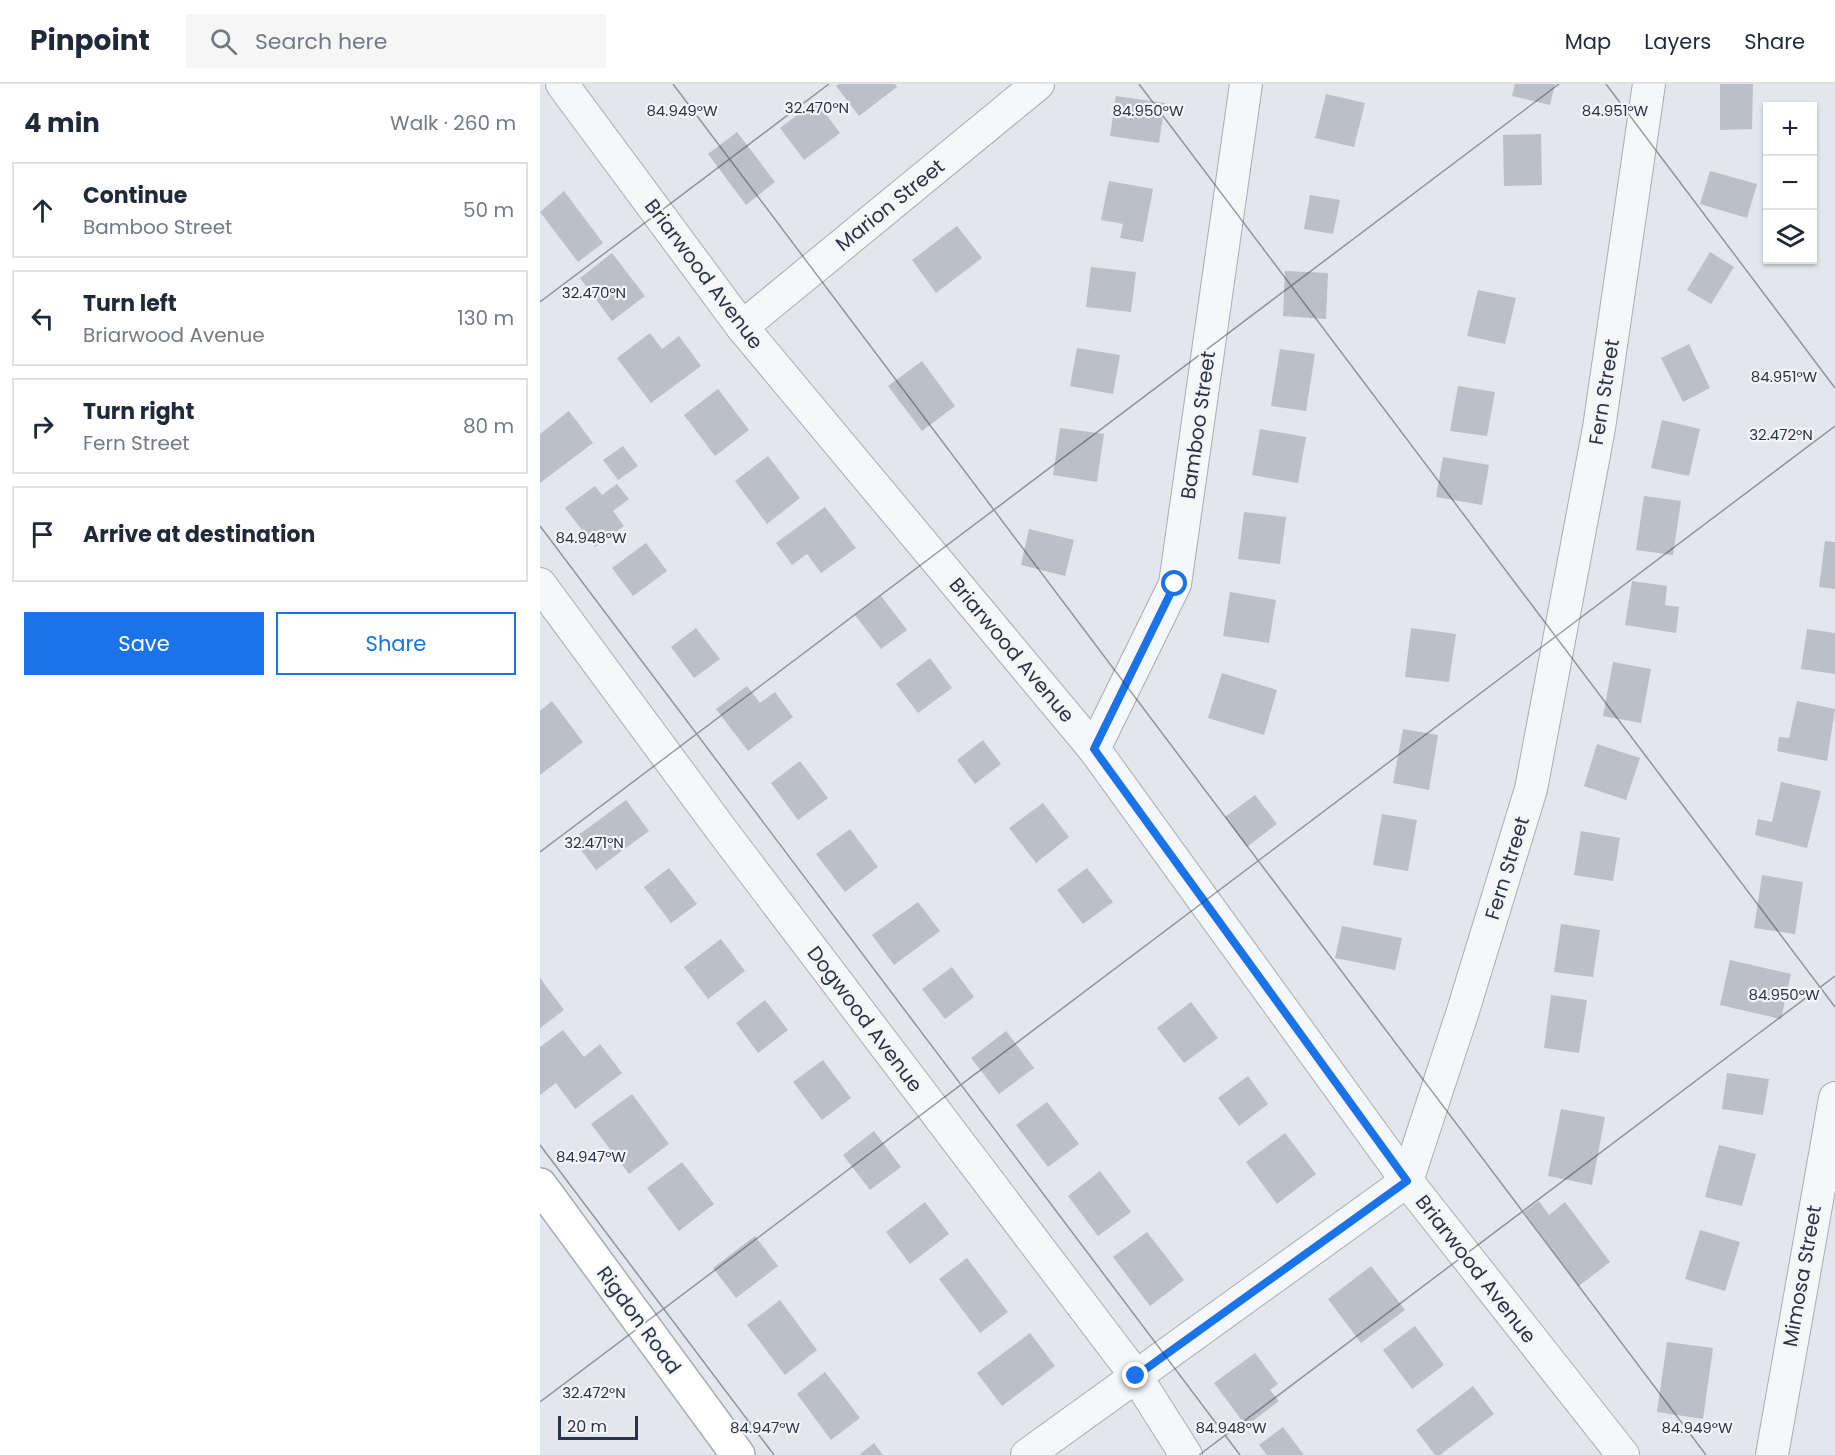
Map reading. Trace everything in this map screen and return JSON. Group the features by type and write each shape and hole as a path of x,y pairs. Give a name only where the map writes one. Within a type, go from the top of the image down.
{"street":[{"name":"Briarwood Avenue","path":"562,84 742,327 1094,749 1407,1181 1623,1455"},
{"name":"Marion Street","path":"742,327 1038,84"},
{"name":"Bamboo Street","path":"1094,749 1175,584 1246,84"},
{"name":"Fern Street","path":"1407,1181 1532,789 1599,428 1649,84"},
{"name":"Dogwood Avenue","path":"540,584 738,851 1136,1376 1186,1455"},
{"name":"Mimosa Street","path":"1772,1455 1835,1098"},
{"path":"1027,1455 1407,1181"},
{"name":"Rigdon Road","path":"540,1185 738,1455"}],"building":[{"path":"839,84 895,84 897,87 859,116 836,86"},
{"path":"1515,84 1555,84 1550,105 1512,96"},
{"path":"1720,84 1753,84 1752,129 1720,130"},
{"path":"1326,94 1365,103 1354,147 1315,138"},
{"path":"1116,96 1165,103 1159,143 1110,136"},
{"path":"816,101 840,133 804,160 780,128"},
{"path":"737,132 775,182 746,205 708,154"},
{"path":"1541,134 1542,185 1504,186 1503,135"},
{"path":"1710,171 1757,184 1747,218 1700,204"},
{"path":"1109,181 1153,189 1143,242 1120,238 1123,224 1101,220"},
{"path":"564,191 603,243 578,262 540,212"},
{"path":"1310,195 1340,200 1333,234 1304,229"},
{"path":"957,226 982,258 936,293 912,260"},
{"path":"1710,252 1734,267 1711,304 1687,290"},
{"path":"612,253 645,296 612,321 580,278"},
{"path":"1091,267 1136,272 1131,312 1086,307"},
{"path":"1285,271 1328,273 1326,319 1283,316"},
{"path":"1478,290 1516,298 1505,344 1467,336"},
{"path":"650,333 662,349 679,336 701,366 651,403 617,358"},
{"path":"1689,344 1710,388 1683,402 1661,358"},
{"path":"1077,348 1120,355 1113,394 1070,386"},
{"path":"1280,349 1315,354 1306,411 1271,406"},
{"path":"922,361 955,406 922,431 888,386"},
{"path":"1458,386 1495,392 1487,436 1450,431"},
{"path":"718,389 749,430 715,456 684,415"},
{"path":"569,411 593,443 540,483 540,434"},
{"path":"1662,420 1700,429 1689,476 1651,468"},
{"path":"1060,428 1104,434 1097,482 1053,475"},
{"path":"1260,429 1306,437 1298,483 1252,475"},
{"path":"623,446 638,466 618,480 603,460"},
{"path":"768,456 800,498 767,524 735,481"},
{"path":"1443,457 1489,465 1482,505 1436,497"},
{"path":"617,484 629,499 613,511 624,526 595,547 565,508 595,486 602,495"},
{"path":"1644,496 1681,501 1673,555 1636,550"},
{"path":"825,507 856,548 821,573 807,554 792,565 776,543"},
{"path":"1244,512 1286,517 1280,564 1238,559"},
{"path":"1029,529 1074,540 1065,576 1021,565"},
{"path":"1825,541 1835,542 1835,589 1819,587"},
{"path":"646,543 667,571 633,596 612,568"},
{"path":"1632,581 1667,586 1665,605 1679,607 1676,633 1625,625"},
{"path":"1230,592 1276,600 1269,643 1223,636"},
{"path":"881,596 907,630 881,649 855,615"},
{"path":"696,628 720,659 694,678 671,647"},
{"path":"1411,628 1456,634 1449,682 1405,677"},
{"path":"1807,629 1835,633 1835,674 1801,669"},
{"path":"930,658 952,688 918,713 896,684"},
{"path":"1613,662 1651,669 1641,723 1603,716"},
{"path":"1222,673 1277,690 1264,735 1208,718"},
{"path":"747,686 760,703 775,692 793,717 748,751 716,709"},
{"path":"552,701 583,742 540,775 540,711"},
{"path":"1797,701 1835,709 1827,761 1777,751 1779,737 1789,738"},
{"path":"1403,729 1438,735 1429,790 1393,783"},
{"path":"983,740 1001,764 975,784 957,760"},
{"path":"1597,744 1640,758 1626,800 1584,786"},
{"path":"800,761 828,798 798,820 771,783"},
{"path":"1781,782 1821,791 1807,848 1755,835 1758,819 1772,822"},
{"path":"1255,795 1277,824 1247,847 1225,817"},
{"path":"626,800 649,831 596,870 573,839"},
{"path":"1043,803 1069,837 1036,863 1009,828"},
{"path":"1382,814 1417,820 1408,871 1373,865"},
{"path":"850,829 878,867 845,892 816,854"},
{"path":"1581,831 1620,838 1613,881 1574,875"},
{"path":"669,868 697,904 671,923 644,887"},
{"path":"1087,868 1113,902 1083,924 1057,890"},
{"path":"1762,875 1803,882 1795,934 1754,928"},
{"path":"918,902 940,931 894,965 872,935"},
{"path":"1561,924 1600,930 1593,977 1554,972"},
{"path":"1342,926 1402,938 1395,970 1335,958"},
{"path":"721,939 745,971 708,999 684,967"},
{"path":"1730,960 1791,974 1781,1019 1720,1005"},
{"path":"952,967 974,997 945,1019 922,989"},
{"path":"540,978 564,1010 540,1028"},
{"path":"1551,995 1587,1000 1579,1053 1544,1048"},
{"path":"765,1000 788,1030 758,1053 736,1023"},
{"path":"1191,1002 1218,1038 1184,1063 1157,1028"},
{"path":"563,1030 584,1057 600,1044 622,1073 575,1109 556,1083 540,1095 540,1047"},
{"path":"1006,1031 1034,1068 999,1094 971,1058"},
{"path":"823,1060 851,1098 822,1120 793,1082"},
{"path":"1727,1073 1769,1079 1763,1115 1722,1109"},
{"path":"1248,1076 1268,1104 1239,1126 1218,1098"},
{"path":"632,1094 669,1144 629,1174 591,1124"},
{"path":"1047,1102 1079,1144 1048,1167 1016,1125"},
{"path":"1561,1109 1605,1117 1592,1185 1548,1176"},
{"path":"874,1131 901,1167 870,1190 843,1155"},
{"path":"1285,1133 1316,1174 1277,1204 1246,1162"},
{"path":"1719,1145 1756,1154 1742,1206 1705,1197"},
{"path":"682,1162 714,1204 679,1231 647,1188"},
{"path":"1100,1171 1131,1212 1098,1236 1068,1196"},
{"path":"1539,1201 1549,1215 1565,1202 1610,1262 1579,1286 1524,1212"},
{"path":"925,1202 949,1234 910,1264 886,1232"},
{"path":"1700,1230 1740,1242 1725,1291 1685,1279"},
{"path":"1147,1232 1184,1280 1150,1306 1113,1257"},
{"path":"755,1236 778,1266 736,1298 713,1268"},
{"path":"967,1258 1008,1312 980,1333 939,1279"},
{"path":"1371,1266 1405,1310 1361,1343 1328,1299"},
{"path":"780,1300 817,1350 785,1375 747,1325"},
{"path":"1415,1326 1444,1365 1412,1389 1383,1350"},
{"path":"1030,1333 1055,1366 1002,1406 977,1373"},
{"path":"1667,1342 1713,1348 1703,1419 1657,1412"},
{"path":"1255,1353 1278,1384 1270,1390 1279,1401 1246,1426 1214,1383"},
{"path":"825,1372 860,1418 831,1440 797,1394"},
{"path":"1473,1386 1494,1414 1440,1455 1435,1455 1416,1430"},
{"path":"1283,1427 1304,1455 1267,1455 1259,1445"},
{"path":"874,1443 883,1455 859,1455"}],"route":[{"path":"1136,1376 1407,1181 1094,749 1175,584"}]}
